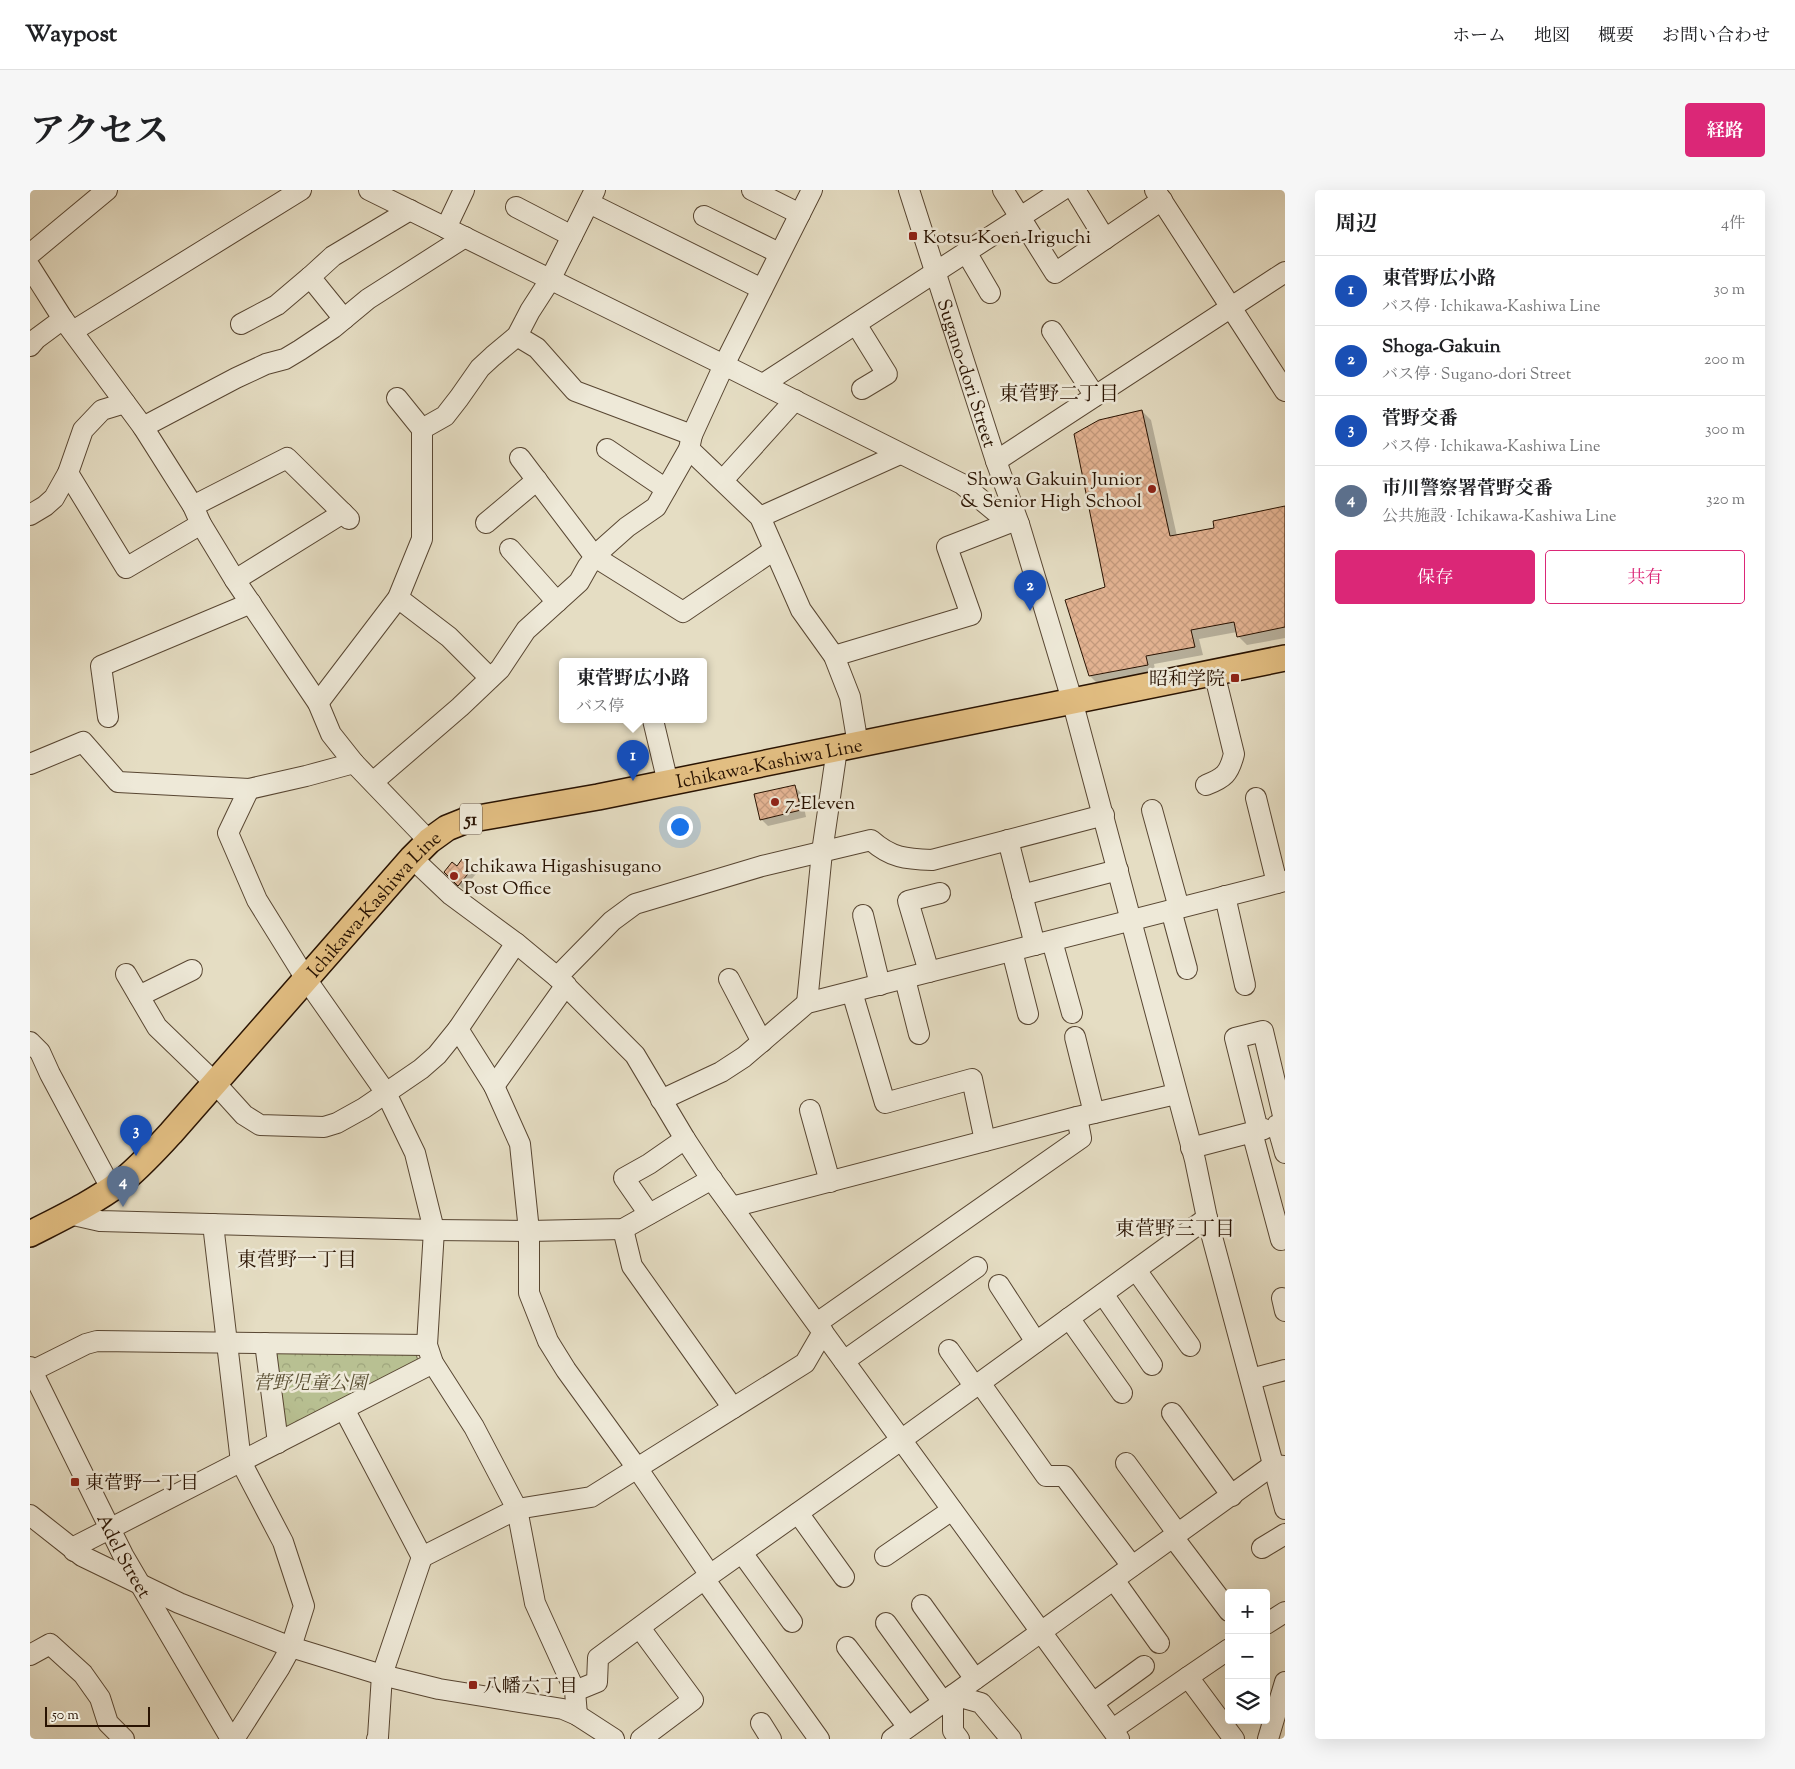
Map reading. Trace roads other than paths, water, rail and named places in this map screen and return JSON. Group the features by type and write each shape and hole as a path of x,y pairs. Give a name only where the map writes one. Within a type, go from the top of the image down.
{"main road":[{"name":"Ichikawa-Kashiwa Line","path":"30,1234 69,1214 122,1181 165,1139 420,850 447,828 467,820 598,797 1285,658"}],"street":[{"path":"30,254 107,190"},
{"path":"30,346 36,339 68,325 301,190"},
{"path":"446,228 464,190"},
{"path":"752,190 800,214"},
{"path":"373,782 460,707 500,669 526,630 579,582 600,551 627,527 656,507 691,442 724,364 812,190"},
{"name":"Sugano-dori Street","path":"909,190 1072,700 1104,815 1251,1379 1279,1466 1285,1509"},
{"path":"1003,190 1055,273 1105,239 1158,195 1285,391"},
{"path":"763,384 1062,190"},
{"path":"1075,190 1105,239"},
{"path":"378,192 410,210 724,364 962,484 996,512 1016,522"},
{"path":"422,429 445,416 480,368 517,336 550,280 572,236 588,195 762,289"},
{"path":"516,207 572,236"},
{"path":"241,324 277,304 333,256 410,210"},
{"path":"704,216 779,253"},
{"path":"144,427 236,378 266,364 285,358 339,323 368,299 465,237"},
{"path":"966,252 990,293"},
{"path":"30,267 68,325 144,427 235,580 318,703 331,734 354,763 373,782 451,895 516,943 562,981 635,1055 685,1139 712,1179 1116,1734 1188,1677 1225,1652"},
{"path":"996,461 1285,272"},
{"path":"310,277 339,323"},
{"path":"856,324 887,374 862,389"},
{"path":"1052,332 1095,396"},
{"path":"517,336 537,348 575,391 691,442 722,480 760,517 801,610 834,656 850,697 847,747 822,852 808,1003"},
{"path":"318,703 398,598 422,539 422,429 398,398"},
{"path":"722,480 795,400"},
{"path":"30,515 54,498 68,472 83,430 102,410 125,403"},
{"path":"607,449 666,489"},
{"path":"760,517 900,454"},
{"path":"68,472 126,568 197,515 288,458 346,516 235,580"},
{"path":"520,458 595,557 683,612 774,550"},
{"path":"486,523 537,480"},
{"path":"834,656 971,615 947,547 1016,522"},
{"path":"510,549 557,602"},
{"path":"398,598 449,637 490,678"},
{"path":"108,717 101,666 251,604"},
{"path":"1206,785 1223,778 1234,754 1214,672"},
{"path":"654,723 668,783"},
{"path":"30,764 83,742 118,782 249,789 354,763"},
{"path":"249,789 228,833 257,900 306,979 386,1093 415,1153 434,1230 430,1354 474,1427 516,1509 535,1603 575,1692 577,1715"},
{"path":"661,1100 721,1072 744,1058 808,1003 1281,882 1256,798"},
{"path":"1152,810 1187,969"},
{"path":"494,1086 562,981 612,921 635,904 762,866 871,840 883,850 906,859 932,860 1104,815"},
{"path":"1008,840 1022,895 1072,1013"},
{"path":"1022,895 1118,870"},
{"path":"929,972 908,901 940,893"},
{"path":"1224,896 1245,985"},
{"path":"863,915 880,985"},
{"path":"126,974 157,1027 215,1083 244,1115 260,1125 324,1127 337,1123 364,1108 420,1070 437,1055 458,1029 516,943"},
{"path":"1012,951 1028,1014"},
{"path":"139,996 192,970"},
{"path":"904,979 919,1034"},
{"path":"729,980 762,1042"},
{"path":"852,992 885,1103 972,1079 985,1141"},
{"path":"458,1029 494,1086 520,1144 529,1231 529,1293 548,1341 566,1370 637,1468 708,1578 819,1739"},
{"path":"377,1739 382,1675 422,1557 516,1509 591,1497 805,1363 820,1328 1081,1138 1086,1115 1075,1037"},
{"path":"30,1042 40,1052 106,1192 112,1222"},
{"path":"732,1207 1086,1115 1176,1094"},
{"path":"810,1110 830,1182"},
{"path":"1191,1148 1271,1127"},
{"path":"1271,1127 1285,1152"},
{"path":"1271,1127 1281,1240"},
{"path":"650,1214 624,1178 649,1164 685,1139"},
{"path":"69,1214 112,1222 434,1230 529,1231 623,1229 712,1179"},
{"path":"575,1692 596,1682 598,1658 1208,1218"},
{"path":"213,1224 240,1462 283,1542 304,1606 291,1647 280,1668 233,1739"},
{"path":"623,1229 632,1266 733,1408"},
{"path":"844,1361 977,1267"},
{"path":"1136,1270 1190,1346"},
{"path":"999,1285 1036,1342"},
{"path":"1103,1294 1152,1365"},
{"path":"1065,1321 1115,1391"},
{"path":"31,1369 86,1344 97,1341 265,1343 430,1354"},
{"path":"265,1343 278,1443"},
{"path":"949,1350 1046,1476 1064,1476 1132,1566"},
{"path":"74,1551 78,1544 344,1409 430,1354"},
{"name":"Adel Street","path":"31,1369 110,1529 139,1582 233,1739"},
{"path":"1251,1379 1285,1370"},
{"path":"344,1409 422,1557"},
{"path":"1172,1413 1232,1496"},
{"path":"1126,1463 1225,1605"},
{"path":"892,1739 1175,1535 1279,1466"},
{"path":"885,1556 952,1510"},
{"path":"798,1513 844,1578"},
{"path":"30,1515 82,1556 139,1582 178,1603 291,1647 382,1675 457,1693 555,1708 577,1715 607,1738"},
{"path":"1262,1548 1285,1534"},
{"path":"742,1553 792,1622"},
{"path":"1114,1580 1159,1644"},
{"path":"922,1605 975,1679"},
{"path":"1270,1621 1285,1612"},
{"path":"886,1623 948,1698 953,1732 960,1739"},
{"path":"640,1628 693,1700 641,1739"},
{"path":"30,1655 50,1644 84,1674 100,1698 108,1723 124,1739"},
{"path":"847,1647 908,1727"},
{"path":"1092,1703 1144,1666"},
{"path":"1188,1677 1234,1739"},
{"path":"1268,1739 1285,1682"},
{"path":"948,1698 981,1703 1011,1739"}],"place":[{"name":"Kotsu-Koen-Iriguchi","path":"913,236"},
{"name":"Showa Gakuin Junior & Senior High School","path":"1152,489"},
{"name":"Shoga-Gakuin","path":"1030,611"},
{"name":"昭和学院","path":"1235,678"},
{"name":"東菅野広小路","path":"633,781"},
{"name":"7-Eleven","path":"775,802"},
{"name":"Ichikawa Higashisugano Post Office","path":"454,876"},
{"name":"菅野交番","path":"136,1156"},
{"name":"市川警察署菅野交番","path":"123,1207"},
{"name":"東菅野一丁目","path":"75,1482"},
{"name":"八幡六丁目","path":"473,1685"}],"district":[{"name":"東菅野二丁目","path":"1059,393"},
{"name":"東菅野三丁目","path":"1175,1228"},
{"name":"東菅野一丁目","path":"297,1259"}],"park label":[{"name":"菅野児童公園","path":"310,1382"}]}
